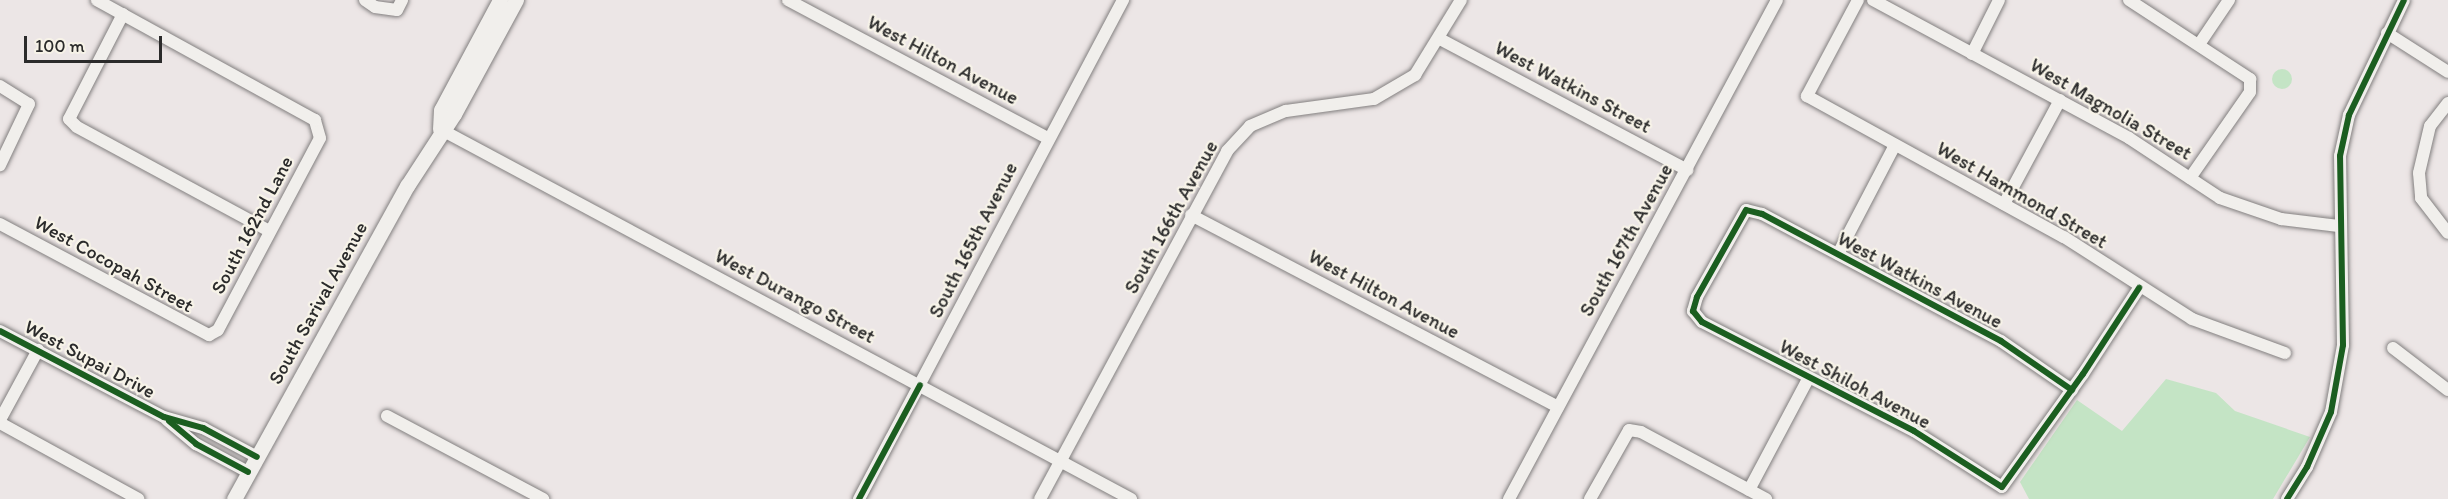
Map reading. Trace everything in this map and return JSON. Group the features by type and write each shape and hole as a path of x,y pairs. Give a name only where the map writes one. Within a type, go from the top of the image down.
{"main road":[{"name":"South Sarival Avenue","path":"440,129 441,110 500,0"},
{"name":"South Sarival Avenue","path":"234,499 440,129 454,114 516,0"}],"street":[{"path":"97,0 123,14 69,119 77,127 269,231"},
{"path":"365,0 375,7 399,5"},
{"name":"West Hilton Avenue","path":"788,0 1048,138"},
{"name":"South 165th Avenue","path":"859,499 1123,0"},
{"name":"South 166th Avenue","path":"1040,499 1227,151 1251,126 1286,111 1374,99 1415,75 1440,39 1461,0"},
{"name":"South 167th Avenue","path":"1509,499 1777,0"},
{"name":"West Hammond Street","path":"1858,0 1808,96 2064,237 2139,288 2192,319 2284,353"},
{"name":"West Magnolia Street","path":"1873,0 2060,100 2220,198 2280,219 2338,226"},
{"path":"1972,54 2000,0"},
{"path":"2129,0 2200,43 2250,79 2250,92 2190,178"},
{"path":"2200,43 2229,0"},
{"path":"2287,499 2306,470 2331,412 2343,345 2338,226 2340,156 2349,115 2404,0"},
{"name":"South 162nd Lane","path":"123,14 315,120 320,128 320,138 218,330 209,335"},
{"path":"2387,33 2448,72"},
{"name":"West Watkins Street","path":"1440,39 1687,170"},
{"path":"0,86 29,104 0,165"},
{"path":"2004,204 2060,100"},
{"path":"2448,103 2430,126 2419,173 2421,198 2448,233"},
{"name":"West Durango Street","path":"440,129 1131,499"},
{"path":"1838,254 1895,145"},
{"name":"West Watkins Avenue","path":"1693,311 1697,297 1746,210 1762,214 2001,341 2072,390"},
{"name":"West Hilton Avenue","path":"1191,215 1558,407"},
{"name":"West Cocopah Street","path":"0,224 209,335"},
{"path":"2072,390 2139,288"},
{"name":"West Shiloh Avenue","path":"1693,311 1702,322 1808,379 1914,431 2002,487 2072,390"},
{"name":"West Supai Drive","path":"0,331 164,417 196,444 248,472"},
{"path":"2393,348 2448,390"},
{"path":"38,350 0,422 138,499"},
{"path":"1749,490 1808,379"},
{"path":"387,416 543,499"},
{"name":"West Supai Drive","path":"164,417 203,428 257,457"},
{"path":"1590,499 1629,430 1641,432 1766,499"}],"green space":[{"path":"2282,69 2289,72 2292,79 2289,86 2282,89 2275,86 2272,79 2275,72"},
{"path":"2166,379 2216,393 2235,411 2310,437 2273,499 2029,499 2020,482 2077,400 2122,431"}],"cycle path":[{"path":"2287,499 2307,467 2331,412 2343,345 2340,156 2349,115 2404,0"},
{"path":"2072,390 2001,341 1762,214 1746,210 1697,297 1693,311 1702,322 1914,431 2002,487 2083,374 2139,288"},
{"path":"0,331 164,417 203,428 257,457"},
{"path":"859,499 920,385"},
{"path":"169,421 196,444 248,472"}]}
